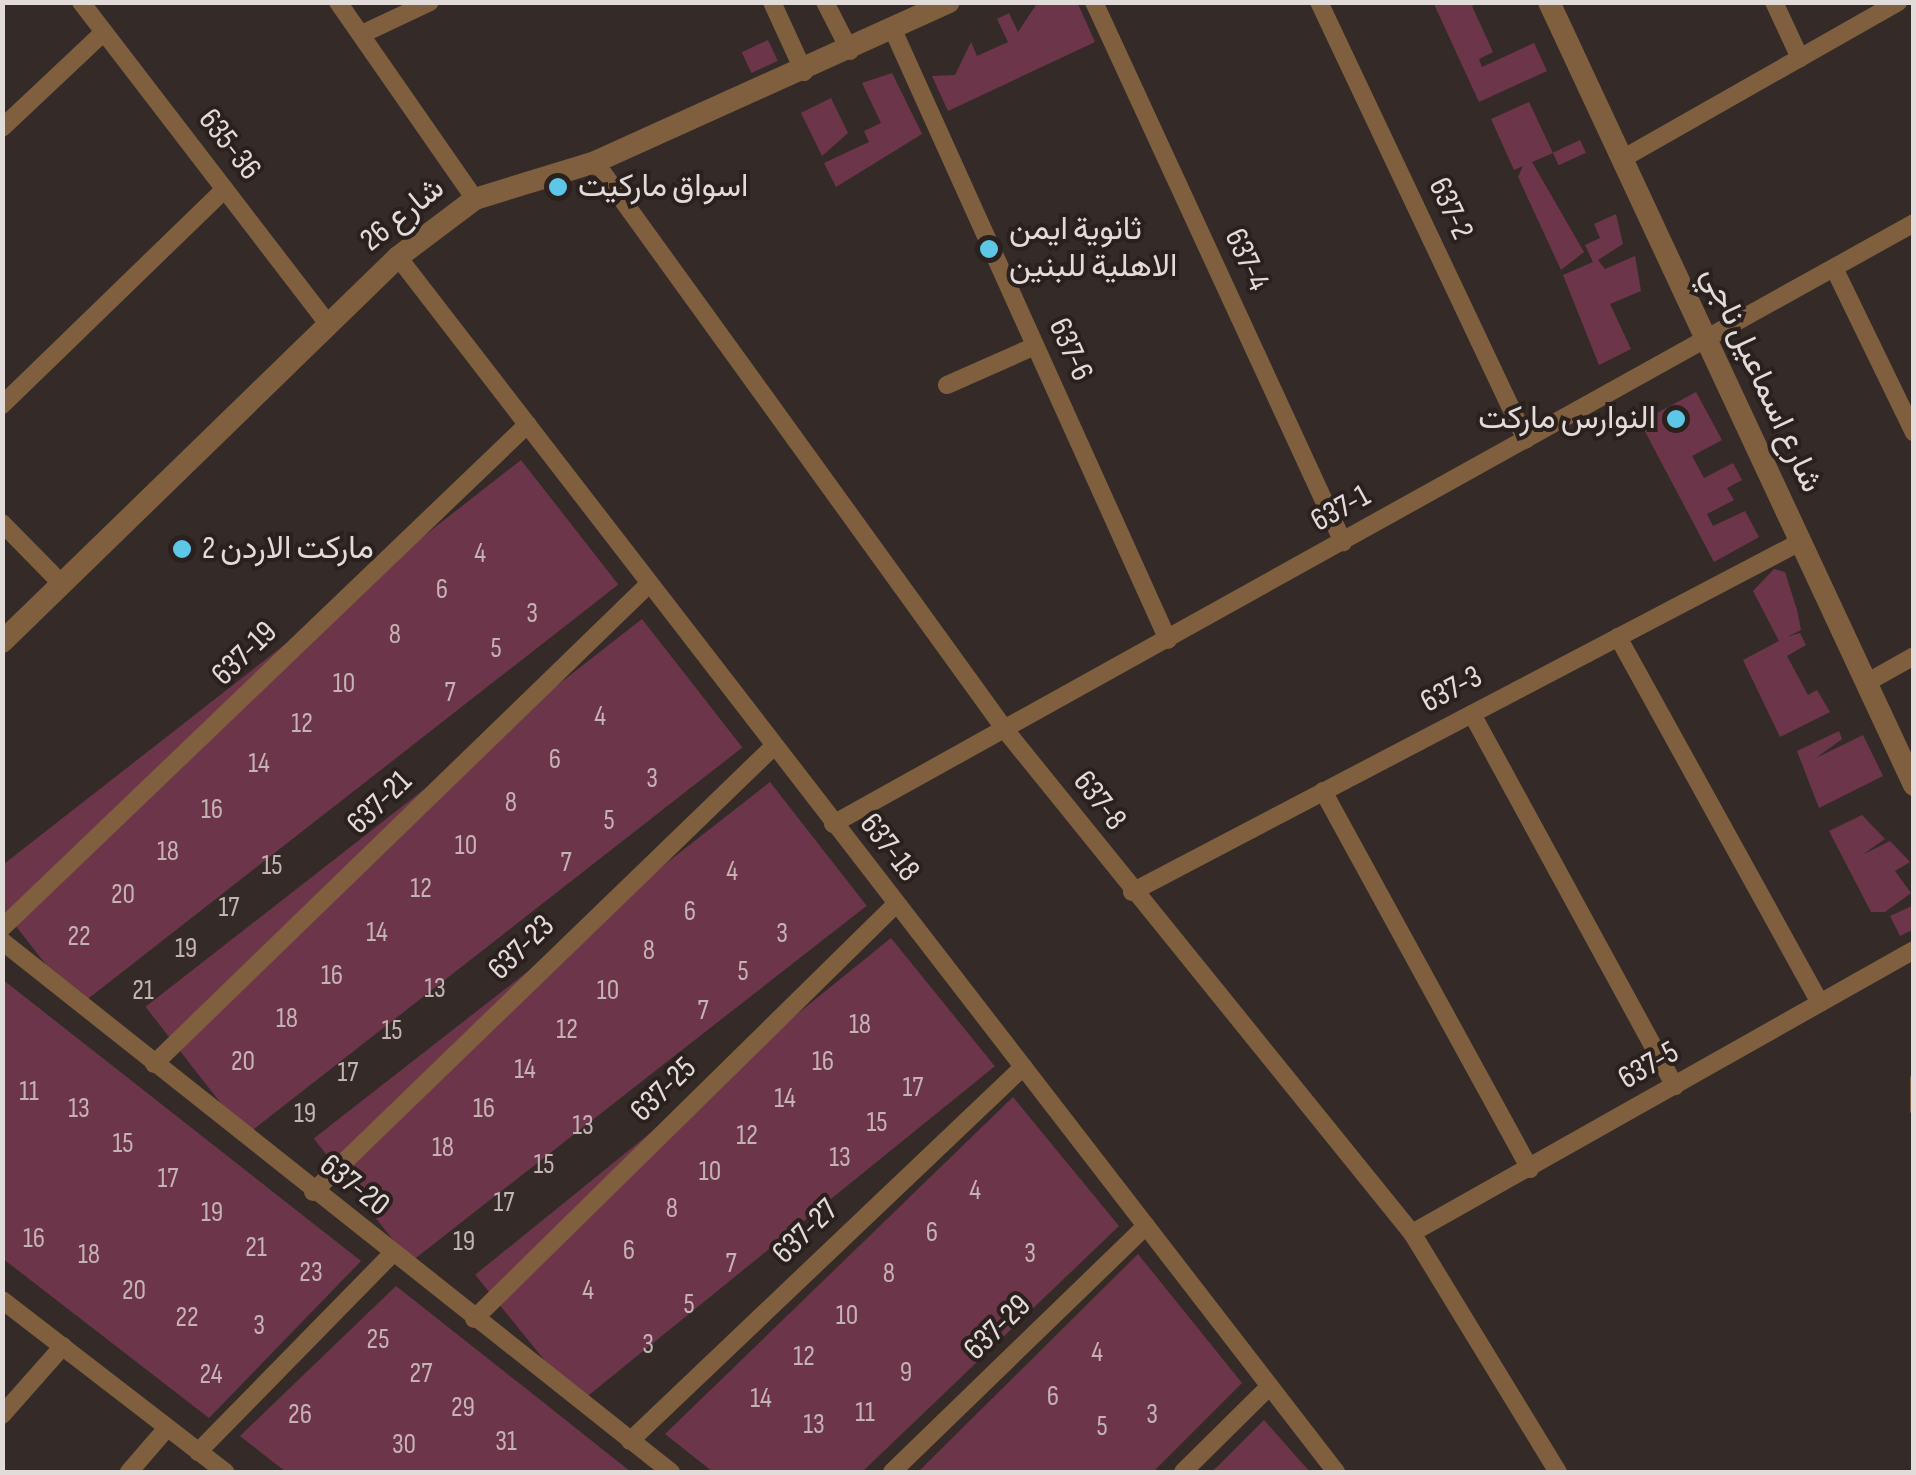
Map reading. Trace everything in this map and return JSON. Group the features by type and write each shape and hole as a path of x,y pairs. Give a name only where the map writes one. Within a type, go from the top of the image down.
{"street":[{"name":"635-36","path":"82,2 328,324"},
{"path":"338,2 475,199"},
{"path":"362,34 430,2"},
{"path":"772,2 804,72"},
{"path":"825,2 850,50"},
{"name":"شارع 26","path":"2,642 398,257 475,199 595,162 804,72 950,2"},
{"name":"637-4","path":"1094,2 1344,542"},
{"name":"637-2","path":"1319,2 1526,440"},
{"name":"شارع اسماعيل ناجي","path":"1549,2 1914,785"},
{"path":"1774,2 1800,58"},
{"path":"1622,158 1898,2"},
{"name":"637-6","path":"893,30 1168,640"},
{"path":"2,128 104,32"},
{"name":"637-8","path":"595,162 1006,731 1132,892 1412,1233 1558,1472"},
{"path":"2,406 225,189"},
{"name":"637-1","path":"832,824 1006,731 1914,223"},
{"name":"637-18","path":"398,257 1336,1472"},
{"path":"1834,268 1907,404 1914,433"},
{"path":"947,385 1034,346"},
{"name":"637-19","path":"2,928 528,424"},
{"path":"2,522 62,584"},
{"name":"637-3","path":"1132,892 1800,542"},
{"name":"637-21","path":"154,1064 648,585"},
{"path":"1618,637 1820,1004"},
{"path":"1866,683 1914,656"},
{"path":"1472,714 1675,1086"},
{"name":"637-23","path":"313,1192 773,747"},
{"path":"1323,792 1530,1169"},
{"name":"637-25","path":"474,1318 896,905"},
{"name":"637-20","path":"2,941 313,1192 672,1472"},
{"name":"637-5","path":"1412,1233 1914,950"},
{"name":"637-27","path":"630,1441 1023,1067"},
{"name":"637-29","path":"892,1472 1146,1226"},
{"path":"198,1452 392,1254"},
{"path":"2,1300 225,1472"},
{"path":"2,1415 62,1346"},
{"path":"1182,1472 1270,1386"},
{"path":"128,1472 167,1428"}],"lane":[{"path":"1914,1078 1914,1110"}],"building":[{"path":"1038,2 1077,2 1095,42 948,111 932,76 955,75 971,42 977,56 1008,42 997,19 1009,13 1018,32"},
{"path":"1433,2 1481,2 1472,6 1493,52 1479,59 1482,67 1534,43 1547,71 1479,102"},
{"path":"768,40 778,61 751,73 742,52"},
{"path":"892,73 922,134 836,187 824,163 869,142 864,131 881,123 862,83"},
{"path":"831,98 848,133 822,156 801,113"},
{"path":"1529,102 1553,153 1532,162 1584,252 1561,270 1518,177 1523,166 1514,170 1491,119"},
{"path":"1580,140 1586,153 1559,165 1553,153"},
{"path":"1616,214 1623,244 1598,260 1605,269 1635,256 1641,291 1610,304 1631,349 1599,365 1563,275 1593,262 1585,245 1600,238 1594,224"},
{"path":"1696,392 1722,440 1692,456 1704,478 1733,463 1742,480 1727,488 1734,500 1707,514 1713,526 1745,511 1759,537 1714,562 1640,422"},
{"path":"521,460 618,585 78,1006 2,908 2,865"},
{"path":"1774,569 1785,572 1801,630 1787,637 1800,633 1806,645 1787,656 1808,695 1817,690 1830,712 1780,737 1743,660 1779,641 1753,591"},
{"path":"642,619 742,747 246,1135 146,1007"},
{"path":"1839,731 1842,739 1816,758 1863,735 1883,776 1819,808 1797,751"},
{"path":"770,782 867,906 410,1262 314,1138"},
{"path":"1862,815 1885,839 1862,855 1890,841 1910,862 1895,871 1911,893 1885,912 1871,912 1829,831"},
{"path":"1914,905 1914,929 1900,936 1890,916"},
{"path":"891,938 995,1066 579,1403 475,1275"},
{"path":"2,979 361,1261 209,1418 2,1258"},
{"path":"1013,1097 1119,1226 862,1472 713,1472 665,1434"},
{"path":"1138,1254 1242,1383 1153,1472 918,1472"},
{"path":"396,1286 631,1472 286,1472 240,1436"},
{"path":"1264,1420 1310,1472 1211,1472 1218,1466"}],"place":[{"name":"اسواق ماركيت","path":"558,187"},
{"name":"ثانوية ايمن الاهلية للبنين","path":"989,249"},
{"name":"النوارس ماركت","path":"1676,419"},
{"name":"ماركت الاردن 2","path":"182,549"}]}
